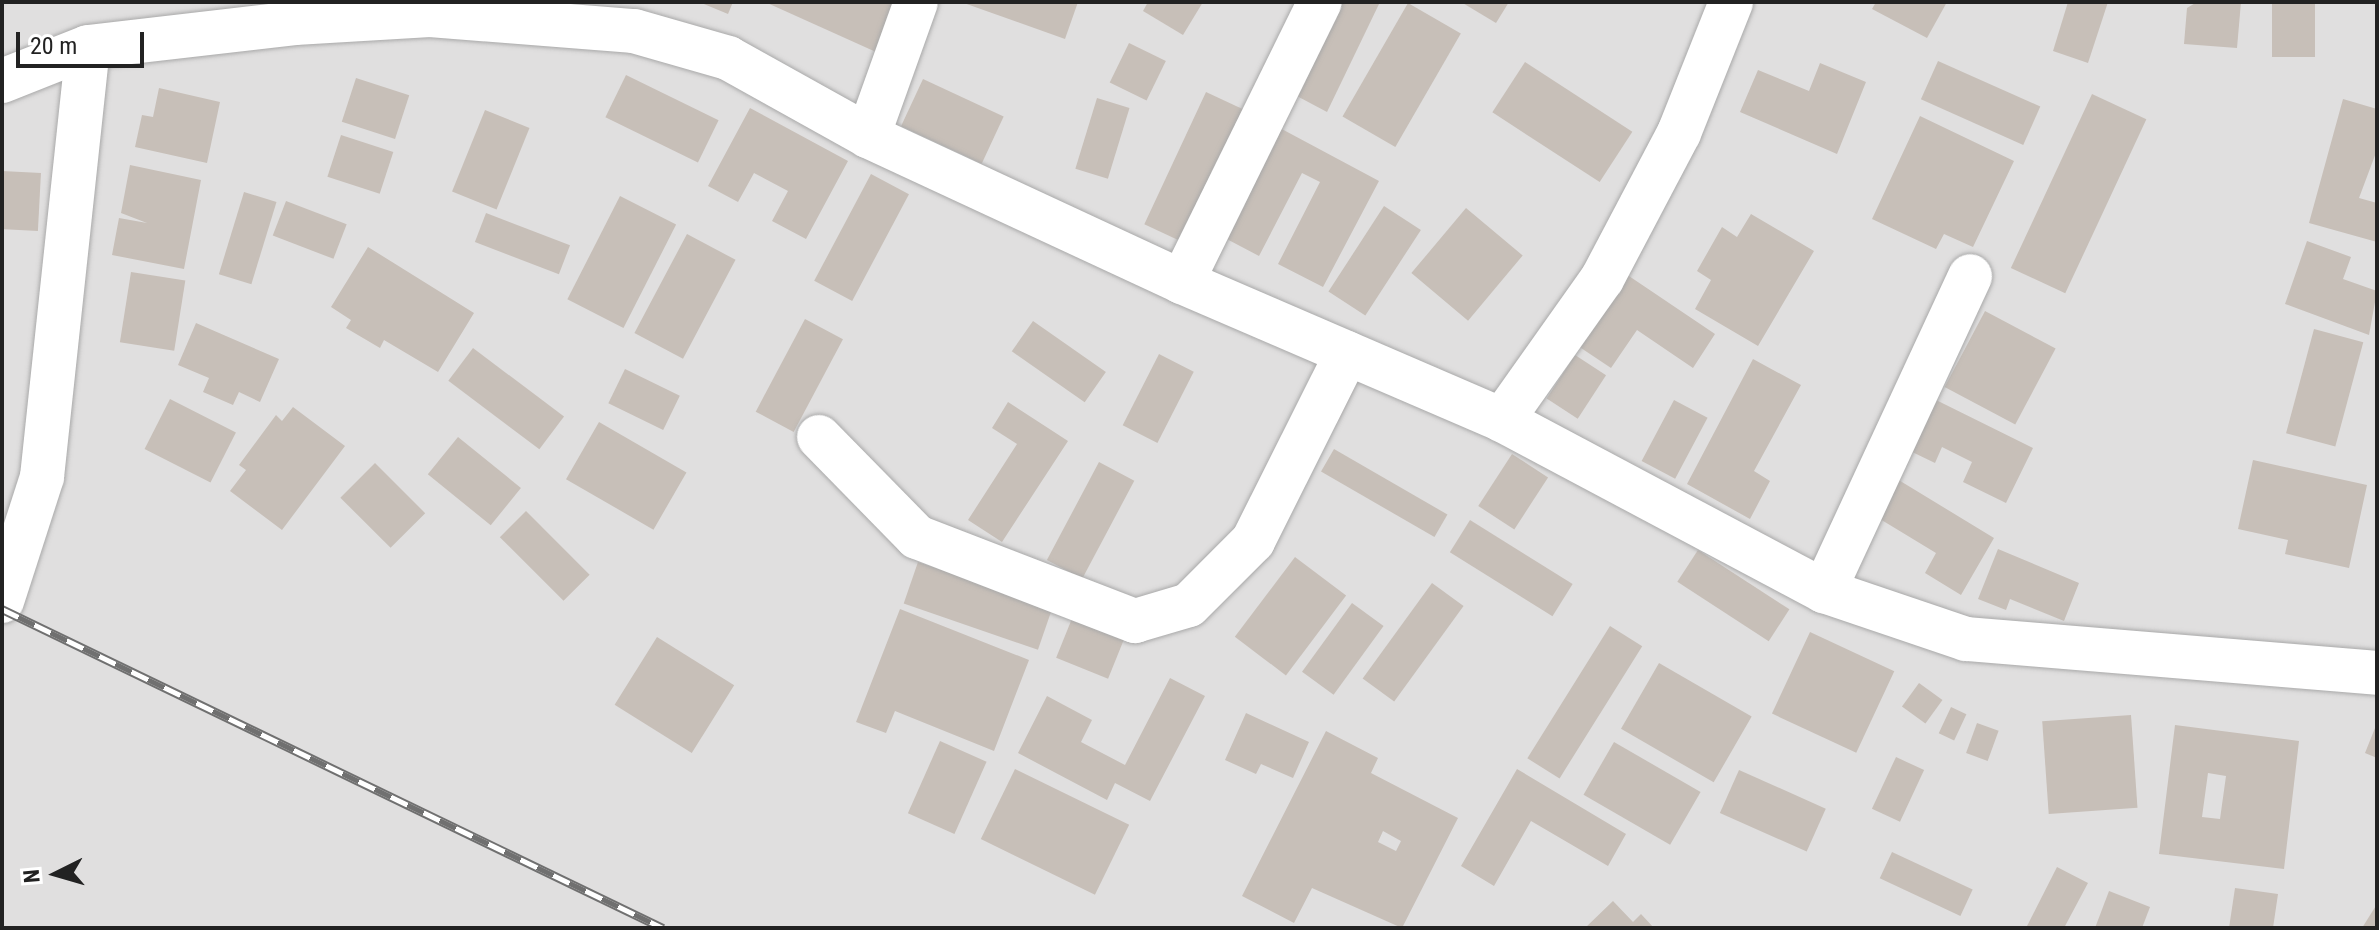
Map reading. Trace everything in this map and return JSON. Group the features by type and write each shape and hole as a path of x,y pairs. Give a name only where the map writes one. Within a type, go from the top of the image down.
{"street":[{"path":"868,136 916,2"},
{"path":"1182,282 1320,2"},
{"path":"1502,420 1602,279 1679,133 1731,2"},
{"path":"2,81 88,47 430,15 585,24 728,58 868,136 1182,282 1502,420 1824,591 1966,639 2377,673"},
{"path":"2,601 42,477 88,47"},
{"path":"1824,591 1970,276"},
{"path":"819,437 917,537 1135,621 1189,605 1253,541 1347,353"}],"shaded area":[{"path":"2,2 2377,2 2377,928 2,928"}],"building":[{"path":"699,2 733,2 728,14"},
{"path":"765,2 895,2 876,52"},
{"path":"961,2 1078,2 1065,39"},
{"path":"1148,2 1203,2 1183,35 1143,11"},
{"path":"1340,2 1380,2 1327,112 1295,95"},
{"path":"1461,2 1509,2 1496,23"},
{"path":"1876,2 1947,2 1927,38 1872,9"},
{"path":"2068,2 2108,2 2088,63 2053,51"},
{"path":"2197,2 2241,2 2237,48 2184,44 2187,8"},
{"path":"2272,2 2315,2 2315,57 2272,57"},
{"path":"1408,3 1461,34 1395,147 1342,116"},
{"path":"1129,43 1166,61 1147,101 1110,83"},
{"path":"1938,61 2040,107 2023,145 1921,99"},
{"path":"1525,62 1632,132 1600,182 1492,112"},
{"path":"1820,63 1866,82 1837,154 1740,112 1758,70 1809,91"},
{"path":"626,75 719,120 698,162 605,117"},
{"path":"356,78 409,95 395,139 342,122"},
{"path":"923,79 1004,117 982,164 901,126"},
{"path":"159,88 220,102 207,163 135,147 142,115 153,117"},
{"path":"1206,92 1244,110 1182,242 1144,224"},
{"path":"2092,94 2146,119 2065,293 2011,268"},
{"path":"1097,98 1130,108 1108,179 1075,169"},
{"path":"2343,99 2377,109 2377,150 2359,198 2377,203 2377,242 2309,223"},
{"path":"750,108 848,161 806,239 772,221 788,191 754,173 738,202 708,186"},
{"path":"485,110 530,128 497,210 452,192"},
{"path":"1920,116 2014,161 1973,247 1944,234 1936,249 1872,219"},
{"path":"1278,127 1379,181 1323,287 1278,264 1320,182 1302,173 1259,256 1221,236"},
{"path":"341,135 393,152 380,194 327,177"},
{"path":"130,165 201,180 184,269 112,255 119,218 147,223 121,213"},
{"path":"2,171 41,173 38,231 2,229"},
{"path":"871,174 909,194 852,301 814,281"},
{"path":"244,192 277,202 251,284 219,274"},
{"path":"620,196 676,225 623,328 567,299"},
{"path":"286,201 347,224 333,259 273,236"},
{"path":"1384,206 1421,230 1365,316 1328,292"},
{"path":"1466,208 1523,256 1468,321 1411,273"},
{"path":"486,213 570,245 559,274 475,242"},
{"path":"1751,214 1814,251 1758,346 1695,309 1711,280 1697,271 1722,227 1737,237"},
{"path":"687,234 736,260 683,359 634,333"},
{"path":"2307,241 2351,257 2343,279 2377,291 2369,335 2285,304"},
{"path":"368,247 474,313 438,372 384,340 380,348 346,328 351,320 331,307"},
{"path":"131,272 185,281 174,351 120,342"},
{"path":"1623,272 1715,334 1693,368 1637,330 1611,368 1575,344"},
{"path":"1985,311 2056,349 2015,424 1945,387"},
{"path":"805,319 843,339 794,432 756,412"},
{"path":"1033,321 1106,372 1085,402 1012,351"},
{"path":"196,323 279,359 260,402 239,392 233,405 203,392 209,378 178,365"},
{"path":"2314,329 2363,342 2335,447 2286,433"},
{"path":"473,348 564,417 539,449 448,381"},
{"path":"1159,354 1194,372 1157,443 1123,425"},
{"path":"1575,355 1606,375 1578,419 1547,399"},
{"path":"1753,359 1801,385 1754,471 1770,481 1750,519 1687,484"},
{"path":"625,369 680,396 663,430 608,403"},
{"path":"1932,398 2033,448 2006,503 1963,482 1972,462 1942,447 1935,463 1908,450"},
{"path":"170,399 236,433 211,482 145,449"},
{"path":"1674,400 1708,418 1675,479 1642,461"},
{"path":"1008,402 1068,441 1002,542 968,520 1017,444 992,428"},
{"path":"293,407 345,446 282,530 230,491 246,470 239,465 276,415 282,421"},
{"path":"599,422 686,472 653,530 566,479"},
{"path":"458,437 521,488 491,525 428,474"},
{"path":"1334,449 1447,514 1434,537 1321,472"},
{"path":"1512,454 1548,477 1514,529 1478,506"},
{"path":"2253,460 2367,485 2349,568 2285,554 2288,540 2238,529"},
{"path":"1099,462 1134,481 1082,579 1047,560"},
{"path":"375,463 425,513 391,548 340,498"},
{"path":"1897,479 1994,538 1961,595 1925,573 1936,553 1875,516"},
{"path":"526,511 590,575 563,601 500,537"},
{"path":"1470,520 1573,584 1552,616 1450,552"},
{"path":"1998,549 2079,583 2064,621 2010,599 2006,610 1978,599"},
{"path":"1698,550 1789,609 1769,641 1677,582"},
{"path":"1295,557 1346,596 1286,675 1235,637"},
{"path":"918,562 1052,608 1038,650 904,604"},
{"path":"1432,583 1464,606 1394,701 1363,678"},
{"path":"1352,603 1384,626 1334,695 1302,672"},
{"path":"900,609 1029,660 994,751 895,711 886,733 856,722"},
{"path":"1073,616 1125,637 1108,679 1056,658"},
{"path":"1610,626 1642,646 1560,778 1527,758"},
{"path":"1810,632 1894,671 1856,753 1772,714"},
{"path":"657,637 734,685 692,753 615,705"},
{"path":"1659,663 1752,717 1714,782 1621,729"},
{"path":"1170,678 1205,696 1150,801 1115,783 1107,800 1018,753 1047,696 1092,720 1081,742 1125,765"},
{"path":"1919,683 1942,700 1925,724 1902,706"},
{"path":"1951,707 1966,714 1954,740 1939,733"},
{"path":"1246,713 1309,742 1293,778 1261,764 1256,774 1225,760"},
{"path":"2131,715 2137,808 2049,814 2042,721"},
{"path":"1977,723 1999,731 1988,761 1966,753"},
{"path":"2377,723 2377,758 2365,753"},
{"path":"2175,725 2299,741 2284,869 2159,854","holes":["2208,773 2226,776 2220,819 2202,817"]},
{"path":"1326,731 1378,758 1371,773 1458,818 1402,928 1312,888 1294,923 1242,896","holes":["1383,831 1401,841 1396,851 1378,842"]},
{"path":"940,741 987,762 954,834 908,813"},
{"path":"1614,742 1701,792 1670,845 1584,795"},
{"path":"1896,757 1924,770 1900,822 1872,809"},
{"path":"1015,769 1129,825 1095,895 981,839"},
{"path":"1517,769 1626,834 1608,866 1531,821 1494,886 1461,866"},
{"path":"1739,770 1826,809 1807,852 1720,813"},
{"path":"1892,852 1973,890 1960,916 1880,878"},
{"path":"2057,867 2088,883 2064,928 2026,928"},
{"path":"2235,888 2278,894 2273,928 2229,928"},
{"path":"2109,891 2150,907 2142,928 2095,928"},
{"path":"1613,901 1633,922 1641,914 1654,928 1585,928"},
{"path":"2377,904 2377,928 2362,928"}],"railway":[{"path":"2,609 663,928"}]}
